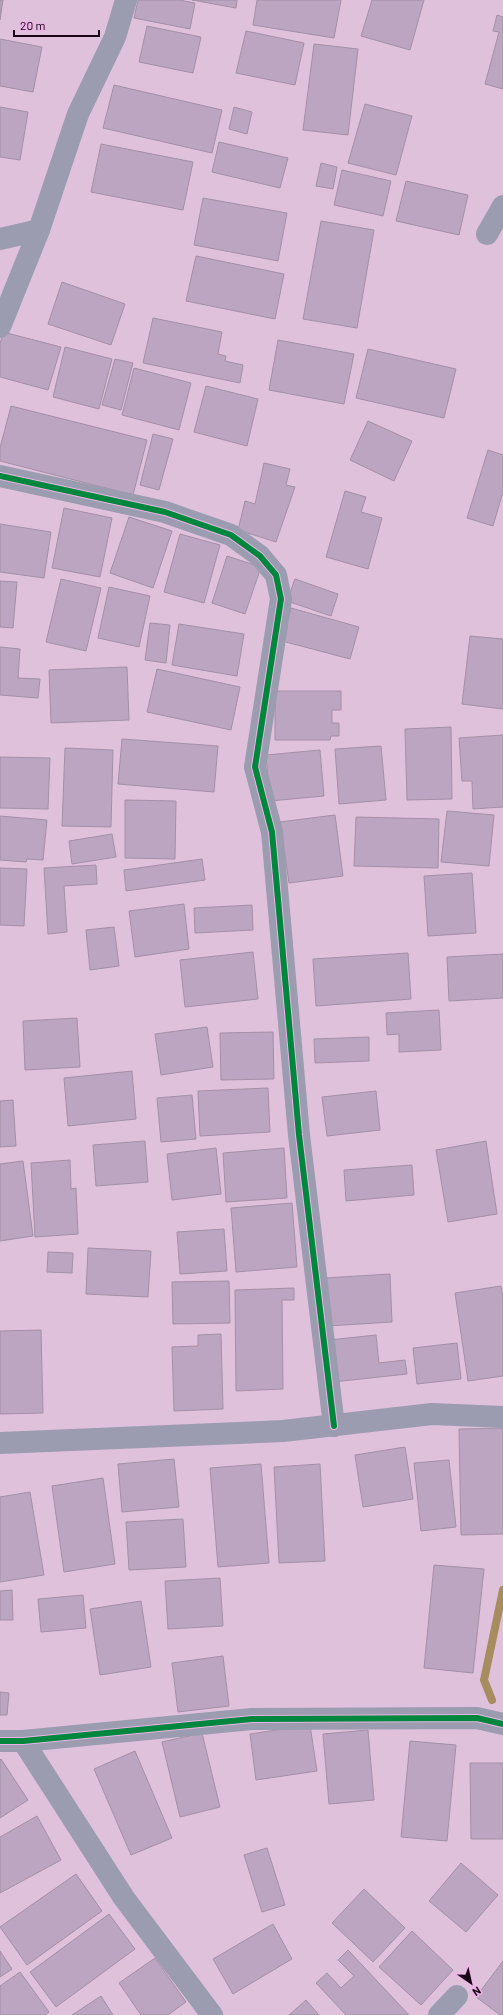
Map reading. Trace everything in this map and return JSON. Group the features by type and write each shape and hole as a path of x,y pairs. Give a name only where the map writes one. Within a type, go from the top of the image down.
{"street":[{"path":"0,327 39,230 78,114 115,37 126,0"},
{"path":"488,234 503,206"},
{"path":"0,239 39,230"},
{"path":"0,476 165,512 231,535 260,556 276,576 280,599 255,768 272,832 299,1135 334,1426"},
{"path":"0,1443 283,1431 432,1414 503,1417"},
{"path":"0,1741 24,1741 252,1718 477,1718 503,1724"},
{"path":"24,1741 124,1898 212,2015"},
{"path":"440,2015 457,1996"}],"building":[{"path":"0,0 3,0 0,20"},
{"path":"138,0 179,0 195,3 190,29 134,18"},
{"path":"192,0 237,0 236,8"},
{"path":"257,0 341,0 334,38 253,25"},
{"path":"372,0 424,0 410,50 361,36"},
{"path":"497,15 503,17 503,89 485,84 499,32 493,31"},
{"path":"147,26 201,37 193,73 139,62"},
{"path":"246,31 304,43 295,85 236,73"},
{"path":"0,39 42,47 33,92 0,86"},
{"path":"314,44 358,49 348,135 303,130"},
{"path":"114,85 222,110 212,153 103,128"},
{"path":"365,104 412,116 396,175 348,163"},
{"path":"0,107 28,112 20,160 0,157"},
{"path":"234,107 252,112 247,134 229,129"},
{"path":"219,142 288,158 280,188 212,172"},
{"path":"101,144 193,162 183,210 91,192"},
{"path":"321,163 337,167 333,189 316,186"},
{"path":"342,170 391,181 383,216 334,205"},
{"path":"406,181 468,195 459,235 396,221"},
{"path":"203,198 287,213 278,261 194,245"},
{"path":"321,221 374,230 357,328 303,319"},
{"path":"196,256 284,274 275,319 186,301"},
{"path":"62,282 125,304 111,345 48,324"},
{"path":"153,318 222,332 218,354 226,356 225,361 243,365 240,383 143,363"},
{"path":"3,332 61,347 48,390 0,377 0,344"},
{"path":"278,340 354,354 344,404 269,390"},
{"path":"65,347 112,359 99,409 53,397"},
{"path":"368,349 456,369 444,418 356,398"},
{"path":"115,359 133,363 121,410 102,405"},
{"path":"134,368 191,383 179,430 122,415"},
{"path":"206,386 258,399 247,446 194,432"},
{"path":"11,406 147,440 133,495 0,461 0,448"},
{"path":"368,421 412,441 394,481 350,460"},
{"path":"153,434 173,439 159,490 140,485"},
{"path":"488,450 503,455 503,492 493,526 467,518"},
{"path":"264,463 290,469 286,485 295,487 276,542 238,530 245,501 255,504"},
{"path":"345,491 366,497 361,512 382,518 368,569 326,557"},
{"path":"64,508 112,518 100,577 52,568"},
{"path":"129,517 172,531 153,588 110,573"},
{"path":"0,524 51,532 44,578 0,572"},
{"path":"180,534 220,545 204,603 164,592"},
{"path":"227,556 261,567 245,614 212,603"},
{"path":"61,579 101,588 86,651 46,642"},
{"path":"295,579 338,594 331,616 287,601"},
{"path":"0,581 17,582 13,628 0,627"},
{"path":"109,587 150,596 139,647 98,638"},
{"path":"291,608 359,627 350,659 282,641"},
{"path":"150,623 170,625 166,663 145,660"},
{"path":"179,624 244,634 237,676 172,665"},
{"path":"470,636 503,639 503,709 462,704"},
{"path":"0,647 20,649 18,678 40,679 38,698 0,695"},
{"path":"127,667 129,720 51,723 49,670"},
{"path":"157,669 240,687 231,730 147,712"},
{"path":"275,691 341,691 341,710 332,710 332,723 339,723 339,736 331,736 330,740 275,740"},
{"path":"451,727 452,799 407,800 405,729"},
{"path":"503,735 503,807 473,809 472,781 462,781 459,738"},
{"path":"122,739 218,746 214,792 118,784"},
{"path":"381,746 386,800 339,804 335,749"},
{"path":"65,748 113,750 111,827 62,826"},
{"path":"320,750 324,796 270,801 266,755"},
{"path":"0,757 50,758 48,809 0,808"},
{"path":"125,800 176,801 175,859 125,858"},
{"path":"447,811 494,815 489,866 441,862"},
{"path":"335,815 343,876 289,883 280,822"},
{"path":"0,816 47,820 43,860 27,859 26,862 0,860"},
{"path":"356,817 439,819 438,868 354,866"},
{"path":"112,834 116,857 72,864 69,841"},
{"path":"202,859 205,880 126,891 124,870"},
{"path":"96,865 97,884 64,886 67,932 48,934 44,868"},
{"path":"0,868 27,869 24,926 0,925"},
{"path":"472,873 476,933 428,936 424,876"},
{"path":"184,904 189,949 135,957 129,911"},
{"path":"252,905 253,930 195,933 194,908"},
{"path":"114,927 119,966 90,970 86,930"},
{"path":"253,952 258,999 185,1007 180,960"},
{"path":"408,953 411,999 316,1006 313,959"},
{"path":"503,954 503,998 449,1001 447,957"},
{"path":"439,1010 441,1050 399,1052 399,1034 387,1035 386,1013"},
{"path":"77,1018 80,1067 25,1070 23,1021"},
{"path":"207,1027 213,1067 161,1075 155,1034"},
{"path":"273,1032 274,1079 221,1080 220,1033"},
{"path":"369,1037 369,1061 315,1063 314,1039"},
{"path":"132,1071 136,1119 68,1126 64,1078"},
{"path":"268,1088 270,1132 200,1136 198,1091"},
{"path":"376,1091 380,1130 327,1136 322,1097"},
{"path":"192,1095 196,1139 161,1142 157,1098"},
{"path":"13,1100 16,1146 0,1147 0,1101"},
{"path":"145,1141 148,1182 96,1186 93,1145"},
{"path":"486,1141 497,1214 448,1222 436,1150"},
{"path":"216,1148 221,1194 172,1200 167,1154"},
{"path":"284,1148 287,1198 226,1202 223,1153"},
{"path":"70,1160 71,1189 76,1188 78,1234 35,1237 31,1163"},
{"path":"23,1161 33,1236 0,1241 0,1164"},
{"path":"412,1165 414,1195 346,1201 344,1170"},
{"path":"292,1203 297,1267 236,1272 231,1208"},
{"path":"224,1229 227,1271 180,1274 177,1232"},
{"path":"88,1248 151,1251 148,1297 86,1294"},
{"path":"48,1252 73,1253 72,1273 47,1272"},
{"path":"390,1274 392,1322 328,1326 325,1278"},
{"path":"229,1281 230,1323 173,1324 172,1282"},
{"path":"501,1286 503,1297 503,1376 468,1381 455,1293"},
{"path":"294,1288 294,1300 282,1300 283,1389 236,1391 235,1290"},
{"path":"41,1330 43,1413 0,1414 0,1331"},
{"path":"221,1334 223,1409 174,1411 172,1347 198,1346 198,1335"},
{"path":"376,1335 379,1363 405,1360 407,1374 333,1382 329,1340"},
{"path":"457,1343 461,1379 417,1384 413,1348"},
{"path":"503,1428 503,1534 461,1535 459,1429"},
{"path":"405,1447 413,1499 363,1507 355,1455"},
{"path":"174,1459 179,1507 122,1512 118,1464"},
{"path":"449,1460 456,1527 421,1531 414,1463"},
{"path":"261,1464 269,1563 218,1567 210,1468"},
{"path":"320,1464 325,1561 279,1563 274,1467"},
{"path":"103,1478 115,1564 64,1572 52,1486"},
{"path":"30,1492 44,1575 0,1582 0,1497"},
{"path":"183,1519 186,1567 129,1570 126,1522"},
{"path":"434,1565 484,1569 473,1673 424,1668"},
{"path":"220,1578 223,1626 168,1629 165,1581"},
{"path":"12,1590 13,1620 0,1620 0,1591"},
{"path":"83,1595 86,1628 41,1632 38,1599"},
{"path":"141,1601 151,1667 100,1675 90,1609"},
{"path":"223,1656 229,1706 178,1712 172,1663"},
{"path":"0,1692 9,1693 7,1715 0,1715"},
{"path":"310,1725 317,1771 256,1780 250,1734"},
{"path":"368,1730 374,1800 329,1804 323,1734"},
{"path":"202,1733 220,1807 180,1817 162,1742"},
{"path":"410,1741 456,1745 447,1841 401,1837"},
{"path":"135,1751 172,1838 131,1855 94,1769"},
{"path":"1,1759 28,1800 0,1818 0,1760"},
{"path":"470,1763 503,1763 503,1839 471,1839"},
{"path":"37,1816 61,1860 0,1893 0,1837"},
{"path":"267,1848 285,1905 262,1912 244,1855"},
{"path":"461,1863 498,1895 466,1932 429,1901"},
{"path":"76,1874 102,1911 27,1965 0,1927"},
{"path":"364,1889 405,1928 373,1962 332,1923"},
{"path":"109,1914 135,1949 56,2007 30,1972"},
{"path":"273,1924 292,1959 233,1994 213,1959"},
{"path":"412,1931 453,1970 421,2005 379,1967"},
{"path":"348,1950 409,2015 346,2015 316,1983 327,1973 341,1988 354,1976 338,1960"},
{"path":"0,1951 12,1969 0,1977"},
{"path":"155,1958 186,2002 168,2015 141,2015 119,1983"},
{"path":"503,1961 503,2015 500,2015 476,1997"},
{"path":"20,1972 49,2012 45,2015 0,2015 0,1986"},
{"path":"101,1996 113,2015 72,2015"},
{"path":"306,2000 319,2015 289,2015"}],"waterway":[{"path":"492,1700 484,1680 503,1590"}],"cycle path":[{"path":"0,476 165,512 231,535 260,556 276,575 281,599 255,767 272,832 299,1135 334,1426"},
{"path":"0,1741 23,1741 252,1719 477,1718 503,1724"}]}
